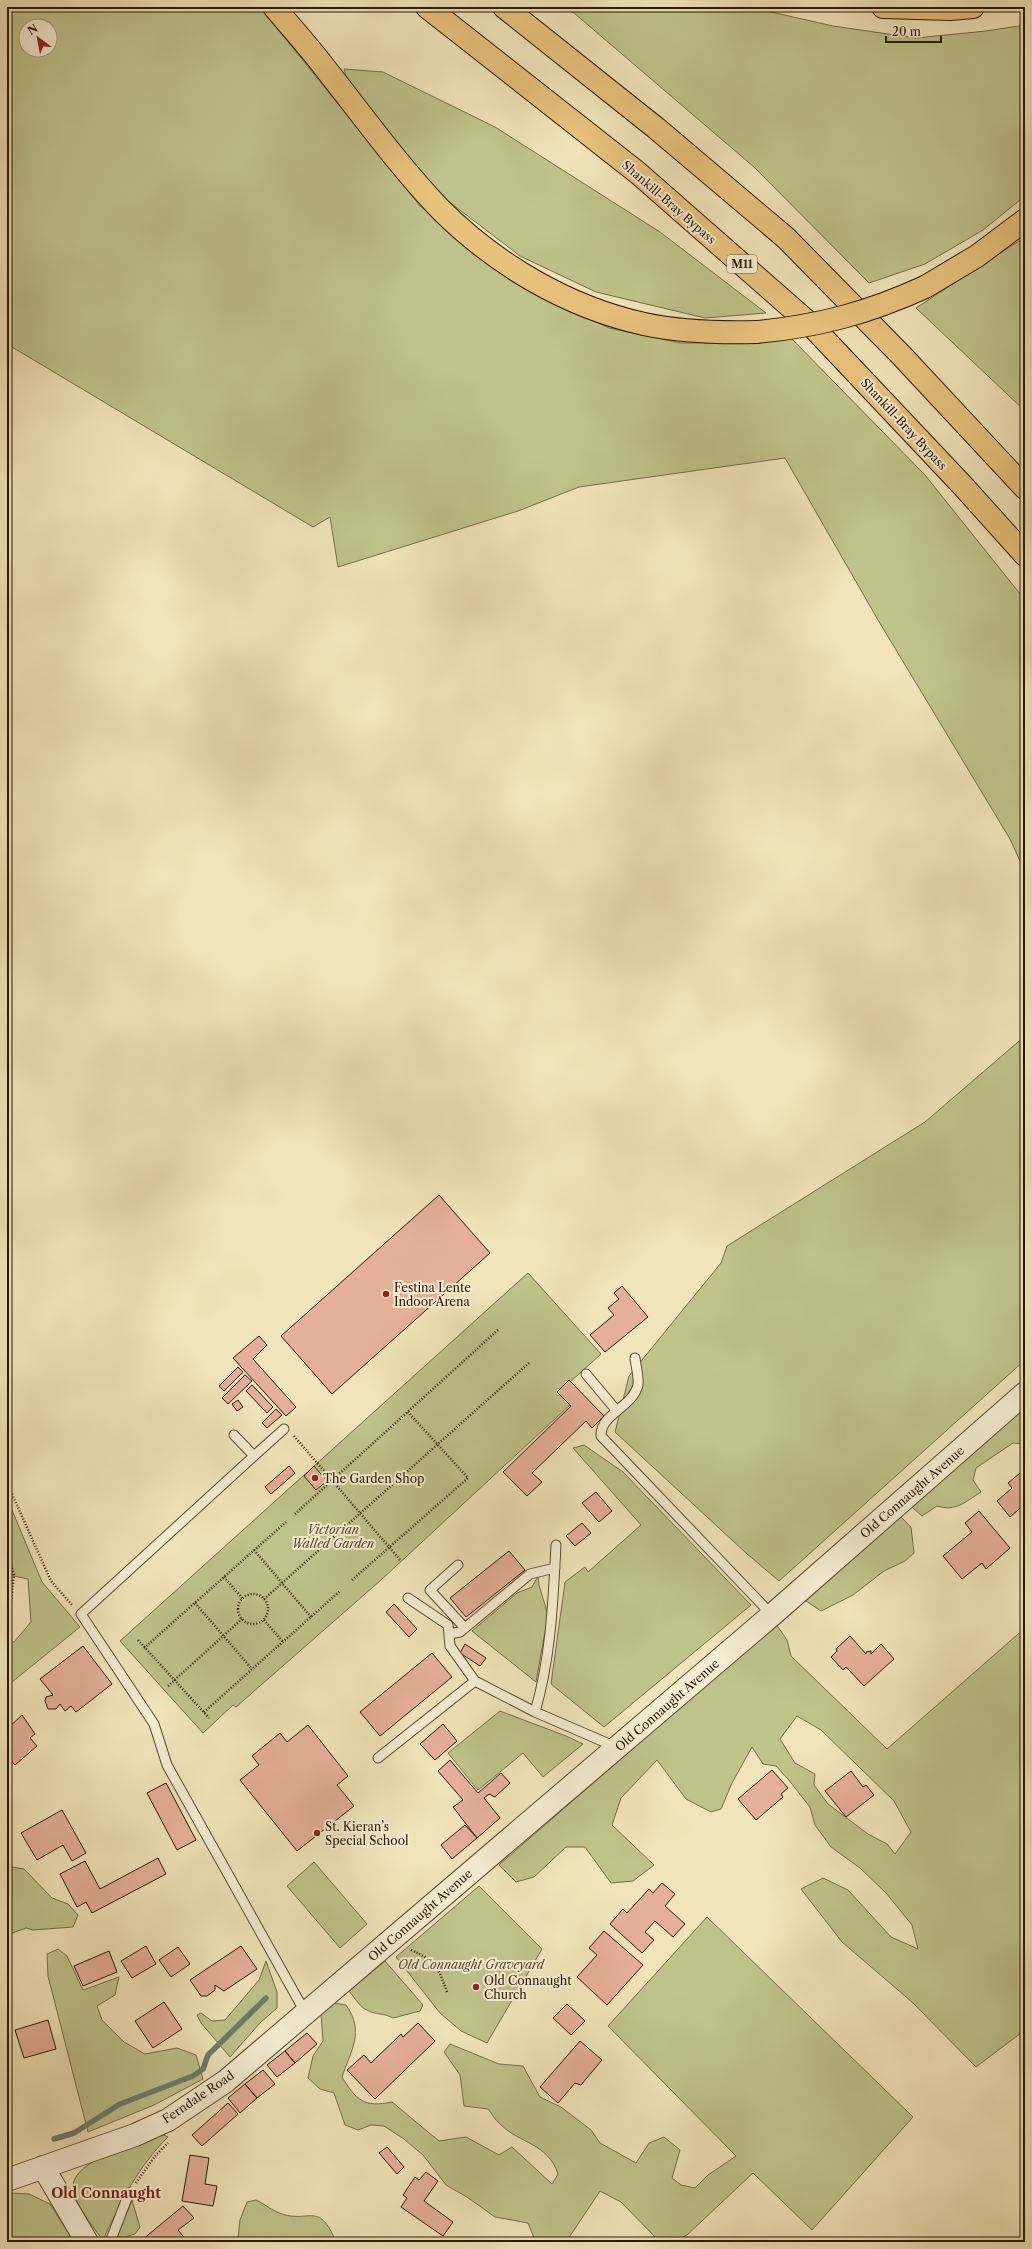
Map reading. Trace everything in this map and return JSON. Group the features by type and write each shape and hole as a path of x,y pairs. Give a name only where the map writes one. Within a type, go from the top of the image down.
{"highway":[{"path":"274,7 324,67 398,163 441,209 470,236 524,275 566,298 611,315 644,324 716,333 757,332 796,328 851,316 887,304 925,286 977,256 1025,220"},
{"name":"Shankill-Bray Bypass","path":"427,7 638,173 810,324 963,486 1025,556"},
{"path":"504,7 656,128 786,238 902,356 1025,488"},
{"path":"884,7 950,9 973,7"}],"street":[{"name":"Old Connaught Avenue","path":"305,2012 772,1615 1025,1393"},
{"name":"Ferndale Road","path":"7,2180 135,2135 168,2120 226,2081 305,2012"},
{"path":"43,2167 87,2242"}],"lane":[{"path":"635,1358 638,1385 632,1398 604,1423 600,1430 601,1436 772,1615"},
{"path":"586,1374 617,1411"},
{"path":"284,1428 81,1614 154,1724 167,1765 305,2012"},
{"path":"234,1435 254,1456"},
{"path":"536,1712 542,1688 551,1636 556,1545"},
{"path":"458,1565 430,1590 465,1628"},
{"path":"449,1634 460,1632 530,1574 555,1568"},
{"path":"408,1598 448,1625 450,1646 475,1681 536,1712 617,1748"},
{"path":"378,1758 475,1681"},
{"path":"110,2242 129,2193"}],"path":[{"path":"295,1514 499,1329"},
{"path":"264,1599 530,1362"},
{"path":"352,1580 468,1478 408,1412"},
{"path":"284,1428 286,1427 401,1560"},
{"path":"7,1483 51,1581 81,1614"},
{"path":"144,1648 286,1522"},
{"path":"254,1550 311,1617"},
{"path":"7,1554 14,1574 10,1610 7,1613"},
{"path":"224,1577 243,1599"},
{"path":"204,1712 340,1591"},
{"path":"252,1594 264,1599 268,1608 264,1620 253,1624 242,1619 238,1609 243,1599 252,1594"},
{"path":"195,1603 252,1669"},
{"path":"168,1686 242,1619"},
{"path":"264,1620 283,1642"},
{"path":"138,1640 209,1718"},
{"path":"396,1935 411,1950 430,1959 436,1965 447,1992"},
{"path":"129,2193 155,2156 170,2142"}],"green space":[{"path":"7,7 260,7 420,206 513,282 609,328 681,343 738,343 791,338 925,475 1025,600 1025,872 1010,839 878,620 785,458 579,487 518,511 338,567 330,517 313,527 7,344"},
{"path":"557,7 749,7 833,26 916,38 986,31 1025,25 1025,196 983,230 925,264 869,283 754,167 574,13"},
{"path":"344,69 383,72 495,127 660,232 766,313 705,318 596,292 520,256 431,188 349,86"},
{"path":"1025,237 1025,411 916,308"},
{"path":"1025,1036 1025,1360 779,1581 746,1553 615,1432 629,1376 721,1263 727,1246 925,1122"},
{"name":"Victorian Walled Garden","path":"528,1273 601,1354 560,1391 571,1404 381,1580 236,1707 233,1705 203,1733 120,1641"},
{"path":"1025,1408 1025,1444 1013,1443 976,1468 973,1480 981,1492 960,1505 950,1508 937,1506 922,1516 912,1507"},
{"path":"584,1445 623,1472 751,1605 604,1727 551,1684 565,1582 585,1567 588,1572 641,1525 573,1448"},
{"path":"7,1498 42,1582 80,1627 7,1686 7,1642 14,1642 31,1622 28,1579 9,1575 7,1583"},
{"path":"900,1516 911,1527 914,1553 905,1561 884,1571 853,1595 821,1611 803,1599"},
{"path":"538,1576 539,1585 548,1615 536,1682 472,1631 517,1593 532,1587"},
{"path":"776,1624 787,1640 791,1656 887,1749 1025,1628 1025,2030 976,2067 912,2002 842,1942 801,1889 823,1878 848,1890 891,1937 918,1949 912,1925 886,1893 860,1868 831,1847 815,1825 810,1807 788,1779 776,1766 763,1764 752,1747 732,1783 721,1809 711,1812 686,1799 657,1760 621,1798 612,1825 654,1865 633,1881 611,1883 585,1847 566,1847 534,1877 516,1882 499,1865","holes":["797,1716 821,1730 894,1801 911,1832 895,1854 887,1844 868,1834 828,1804 814,1785 815,1774 795,1763 780,1739"]},
{"path":"500,1711 583,1744 543,1777 523,1753 478,1790 448,1753"},
{"path":"314,1862 367,1924 340,1948 287,1886"},
{"path":"7,1866 24,1869 52,1898 68,1904 78,1915 73,1927 33,1930 26,1928 7,1935"},
{"name":"Old Connaught Graveyard","path":"479,1886 542,1949 487,2043 461,2031 440,2013 396,1957"},
{"path":"707,1917 913,2117 812,2230 753,2173 687,2235 672,2242 660,2242 621,2202 600,2191 566,2242 529,2242 534,2238 528,2223 495,2217 467,2197 446,2185 423,2155 404,2139 384,2126 371,2125 358,2130 345,2125 334,2093 320,2089 308,2078 313,2056 323,2041 321,2014 334,2003 346,2005 355,2024 354,2041 342,2077 347,2085 357,2097 368,2103 382,2104 392,2102 439,2141 466,2137 499,2155 512,2147 552,2184 558,2174 548,2156 533,2145 508,2131 497,2121 488,2109 464,2106 460,2075 444,2052 450,2044 499,2064 523,2066 540,2097 561,2107 591,2130 600,2143 636,2163 649,2143 664,2137 680,2150 672,2178 681,2185 695,2188 708,2175 736,2156 608,2026"},
{"path":"58,1949 67,1956 83,1990 119,1977 115,1995 97,2006 102,2020 124,2042 145,2054 177,2048 196,2055 203,2079 154,2105 88,2132 48,1976 47,1954"},
{"path":"266,1961 277,1992 277,2008 260,2023 230,2057 201,2023 197,2015 201,2013 212,2021 225,2020 259,1980"},
{"path":"385,1961 423,2005 420,2011 393,2018 387,2015 375,2013 363,2008 349,1991"},
{"path":"161,2134 168,2137 157,2148 139,2172 103,2240 76,2200 73,2187 76,2177 83,2168 95,2160 124,2147"},
{"path":"7,2194 29,2194 50,2204 74,2242 7,2242"},
{"path":"132,2200 140,2227 135,2234 128,2236 126,2242 118,2242 118,2234"},
{"path":"256,2200 274,2211 288,2216 318,2217 324,2221 330,2229 336,2242 233,2242 238,2238 240,2220 247,2202"},
{"path":"485,2239 505,2239 512,2242 482,2242"}],"building":[{"name":"Festina Lente Indoor Arena","path":"439,1195 490,1253 332,1394 281,1336"},
{"path":"622,1286 648,1317 605,1352 590,1335 614,1315 608,1308 619,1299 614,1293"},
{"path":"259,1336 267,1345 253,1359 296,1407 286,1416 233,1358"},
{"path":"238,1367 243,1372 224,1391 219,1386"},
{"path":"245,1375 252,1381 228,1404 222,1398"},
{"path":"569,1380 604,1416 592,1428 586,1421 532,1473 542,1482 527,1496 503,1472 571,1406 557,1392"},
{"path":"252,1385 273,1407 267,1413 246,1391"},
{"path":"238,1400 243,1407 237,1411 232,1404"},
{"path":"276,1409 282,1415 267,1428 262,1423"},
{"path":"289,1466 295,1473 271,1494 265,1487"},
{"name":"The Garden Shop","path":"314,1466 327,1481 316,1490 304,1476"},
{"path":"1025,1469 1025,1504 1010,1517 997,1501 1012,1488 1008,1483"},
{"path":"596,1492 612,1511 599,1522 582,1503"},
{"path":"979,1511 1010,1548 986,1569 982,1563 962,1579 943,1556 972,1532 965,1523"},
{"path":"582,1523 591,1533 575,1546 566,1536"},
{"path":"509,1551 525,1570 466,1617 450,1598"},
{"path":"394,1604 417,1629 409,1637 386,1612"},
{"path":"850,1636 866,1654 866,1652 871,1651 871,1654 881,1644 894,1659 864,1686 846,1667 843,1670 831,1657 837,1651 836,1649"},
{"path":"465,1644 486,1658 480,1666 460,1653"},
{"path":"83,1646 112,1684 76,1712 71,1706 65,1711 60,1704 56,1709 48,1709 45,1701 46,1697 53,1695 40,1679"},
{"path":"432,1653 452,1677 380,1736 360,1712"},
{"path":"22,1715 35,1734 30,1738 37,1746 15,1765 7,1756 7,1729"},
{"path":"443,1724 457,1741 435,1760 420,1744"},
{"path":"308,1725 348,1776 337,1785 354,1806 297,1851 240,1780 259,1765 252,1756 280,1733 287,1742"},
{"path":"450,1760 478,1793 501,1773 510,1783 495,1797 489,1794 484,1798 500,1818 477,1838 453,1807 463,1800 438,1771"},
{"path":"772,1770 788,1788 781,1794 783,1797 756,1820 738,1799"},
{"path":"851,1771 863,1787 866,1785 874,1795 846,1817 825,1791"},
{"path":"166,1783 196,1840 177,1850 147,1793"},
{"path":"62,1810 86,1853 72,1861 63,1845 37,1860 21,1833"},
{"path":"465,1825 477,1838 452,1859 441,1845"},
{"path":"158,1858 166,1874 92,1913 86,1902 77,1907 60,1874 85,1861 100,1889"},
{"path":"662,1883 675,1894 665,1906 685,1924 673,1937 655,1921 645,1932 654,1940 642,1953 610,1924 623,1909 627,1913 649,1889 653,1893"},
{"path":"604,1931 643,1965 607,2005 577,1977 597,1955 589,1948"},
{"path":"146,1946 156,1964 132,1978 121,1961"},
{"path":"241,1946 257,1969 224,1991 215,1985 215,1990 207,1996 201,1996 190,1980"},
{"path":"178,1947 190,1964 171,1977 159,1960"},
{"path":"109,1951 117,1972 83,1986 74,1966"},
{"path":"164,2002 182,2029 153,2048 135,2021"},
{"path":"567,2004 585,2021 571,2035 553,2018"},
{"path":"48,2020 56,2049 24,2058 15,2030"},
{"path":"418,2023 435,2041 375,2099 347,2070 364,2055 371,2063 401,2034 403,2037"},
{"path":"307,2033 317,2044 295,2063 285,2051"},
{"path":"580,2041 602,2060 581,2085 575,2083 558,2103 540,2087"},
{"path":"285,2051 295,2063 277,2077 267,2065"},
{"path":"263,2070 275,2084 257,2098 245,2084"},
{"path":"245,2084 257,2098 240,2113 228,2098"},
{"path":"228,2103 238,2114 202,2146 192,2135"},
{"path":"387,2147 404,2167 397,2174 379,2153"},
{"path":"190,2155 209,2158 205,2184 217,2186 213,2206 182,2201"},
{"path":"426,2172 438,2181 424,2201 453,2222 443,2236 401,2207 407,2198 403,2195 415,2177 419,2180"},
{"path":"183,2206 194,2218 178,2230 188,2242 129,2242 128,2240 142,2240"}],"waterway":[{"path":"54,2139 74,2133 120,2104 193,2076 203,2069 208,2055 266,1998"}],"place":[{"name":"Festina Lente Indoor Arena","path":"386,1294"},
{"name":"The Garden Shop","path":"315,1478"},
{"name":"St. Kieran’s Special School","path":"317,1833"},
{"name":"Old Connaught Church","path":"476,1987"}],"district":[{"name":"Old Connaught","path":"106,2193"}]}
